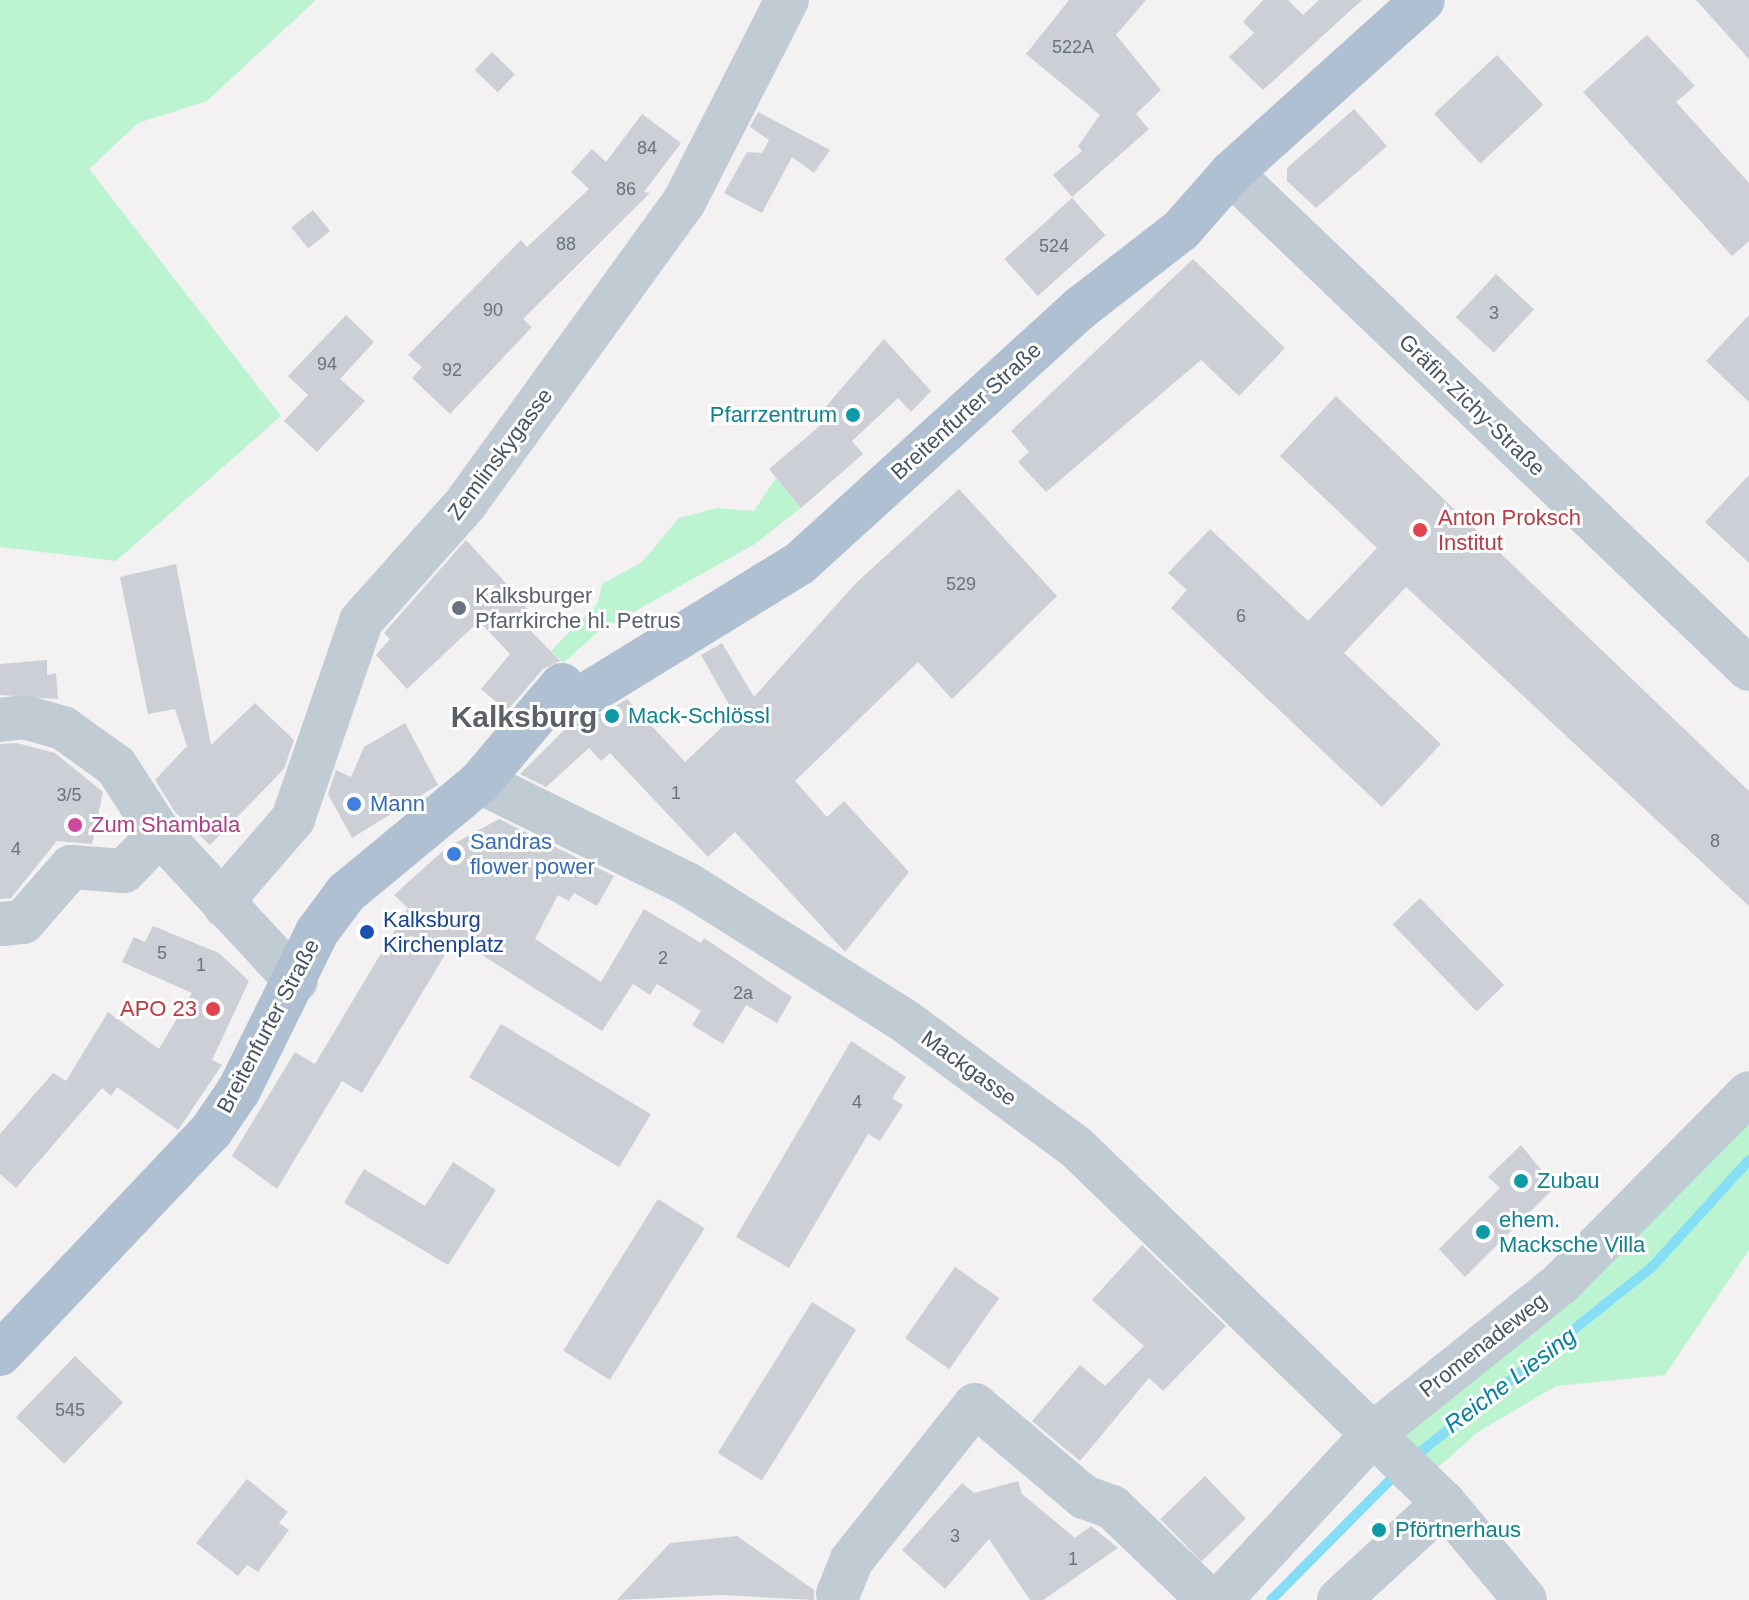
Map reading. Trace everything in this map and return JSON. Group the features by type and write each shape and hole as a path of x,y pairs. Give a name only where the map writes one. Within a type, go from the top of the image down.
{"main road":[{"name":"Breitenfurter Straße","path":"0,1354 211,1131 296,981 317,932 346,893 480,782 576,688 657,617 852,512 1079,309 1159,250 1231,173 1423,0"}],"street":[{"name":"Zemlinskygasse","path":"225,906 235,886 293,819 361,621 450,522 698,181 787,0"},
{"name":"Gräfin-Zichy-Straße","path":"1231,173 1749,669"},
{"path":"0,720 24,717 88,741 116,766 160,834 296,981"},
{"name":"Mackgasse","path":"480,782 689,885 905,1021 1076,1147 1382,1440 1433,1492 1525,1600"},
{"path":"3,924 23,922 71,867 124,871 160,834"},
{"name":"Promenadeweg","path":"1220,1600 1382,1440 1561,1283 1749,1093"},
{"path":"844,1577 975,1405 1084,1497 1112,1507 1209,1600"},
{"path":"1339,1600 1433,1492"}],"green space":[{"path":"0,0 316,0 207,101 138,123 89,169 281,416 116,561 0,547"},
{"path":"776,478 801,508 755,544 598,632 563,663 551,651 598,603 602,584 642,562 679,518 717,508 754,511"},
{"path":"1749,1115 1749,1250 1665,1375 1556,1386 1478,1432 1435,1470 1405,1434"}],"building":[{"path":"1069,0 1146,0 1116,35 1161,90 1136,114 1149,129 1072,197 1053,175 1082,151 1078,146 1100,115 1026,54"},
{"path":"1263,0 1288,0 1303,15 1319,0 1362,0 1263,90 1229,57 1254,33 1243,22"},
{"path":"1696,0 1749,0 1749,59"},
{"path":"1647,35 1695,86 1676,102 1749,183 1749,241 1732,256 1583,92"},
{"path":"492,52 515,74 498,92 475,70"},
{"path":"1497,55 1543,105 1480,163 1434,114"},
{"path":"1354,109 1387,146 1316,208 1287,181 1287,168"},
{"path":"758,112 830,150 814,173 792,157 762,213 724,193 747,152 762,153 769,140 750,127"},
{"path":"642,114 681,143 644,192 650,193 523,319 532,327 450,414 412,378 422,367 408,355 521,240 527,247 589,189 571,172 592,149 606,162"},
{"path":"1072,198 1105,235 1038,296 1004,259"},
{"path":"313,210 330,231 308,249 291,228"},
{"path":"1193,259 1285,348 1239,396 1201,360 1046,492 1018,462 1029,452 1011,431"},
{"path":"1496,274 1534,309 1494,353 1456,317"},
{"path":"346,315 374,342 340,379 365,401 317,452 284,421 308,395 288,376"},
{"path":"1749,315 1749,402 1706,361"},
{"name":"Pfarrzentrum","path":"884,339 931,391 911,412 898,398 852,441 863,454 801,508 769,469 829,418 822,411"},
{"path":"1336,396 1749,791 1749,906 1406,587 1344,653 1441,744 1382,807 1171,608 1187,590 1168,573 1210,529 1308,621 1377,548 1280,456"},
{"path":"1749,475 1749,563 1705,522"},
{"path":"959,489 1057,596 952,699 918,662 795,781 827,817 844,801 909,872 845,952 735,832 708,857 610,753 601,761 589,748 546,787 520,774 581,713 604,713 627,699 685,762 735,715 701,655 722,643 754,697 856,583"},
{"name":"Kalksburger Pfarrkirche hl. Petrus","path":"466,540 518,596 535,620 527,627 560,661 543,669 507,711 481,689 510,654 479,621 407,689 376,655 390,639 384,633"},
{"path":"176,564 211,745 255,703 294,740 284,769 210,845 175,812 155,780 187,746 175,709 148,714 120,577"},
{"path":"47,660 47,675 56,673 58,699 0,695 0,664"},
{"path":"405,723 438,785 352,838 328,794 336,770 351,777 364,747"},
{"path":"17,743 55,753 103,792 92,844 57,841 11,898 0,899 0,744"},
{"path":"499,819 614,876 597,906 574,893 569,901 558,895 535,939 601,982 644,909 701,943 704,938 792,997 777,1023 746,1005 723,1044 692,1025 701,1011 657,984 650,995 633,984 602,1031 455,938 362,1093 342,1081 277,1189 232,1156 295,1052 315,1064 408,908 394,895 446,848"},
{"path":"1420,898 1504,985 1477,1011 1393,924"},
{"path":"153,926 219,953 249,981 212,1060 222,1065 178,1130 117,1087 111,1096 102,1088 16,1188 0,1174 0,1134 53,1073 66,1081 108,1012 159,1049 192,993 122,962 134,937 145,942"},
{"path":"501,1024 651,1114 619,1167 469,1077"},
{"path":"851,1041 906,1077 892,1098 903,1105 880,1141 868,1134 789,1268 736,1237"},
{"path":"1521,1145 1555,1187 1465,1277 1439,1249 1500,1188 1488,1177"},
{"path":"453,1162 496,1190 448,1265 344,1203 364,1169 425,1206"},
{"path":"658,1199 705,1228 610,1380 563,1351"},
{"path":"1142,1245 1226,1326 1163,1391 1149,1378 1080,1461 1032,1421 1080,1365 1105,1386 1144,1346 1092,1300"},
{"path":"955,1267 999,1298 949,1369 905,1338"},
{"path":"812,1302 856,1330 762,1481 718,1453"},
{"path":"75,1356 123,1403 64,1464 16,1417"},
{"path":"1205,1476 1246,1518 1201,1562 1160,1519"},
{"path":"247,1479 288,1512 279,1523 289,1530 258,1572 247,1565 238,1576 196,1543"},
{"path":"1018,1481 1022,1494 1075,1538 1091,1526 1118,1548 1043,1600 1030,1600 989,1539 945,1589 902,1550 962,1483 974,1493"},
{"path":"737,1536 814,1590 814,1600 722,1595 617,1600 670,1543"}],"waterway":[{"name":"Reiche Liesing","path":"1414,1457 1652,1267 1749,1160"},
{"name":"Reiche Liesing","path":"1271,1600 1399,1471"}],"place":[{"name":"Pfarrzentrum","path":"853,415"},
{"name":"Anton Proksch Institut","path":"1420,530"},
{"name":"Kalksburger Pfarrkirche hl. Petrus","path":"459,608"},
{"name":"Mack-Schlössl","path":"612,716"},
{"name":"Mann","path":"354,804"},
{"name":"Zum Shambala","path":"75,825"},
{"name":"Sandras flower power","path":"454,854"},
{"name":"Kalksburg Kirchenplatz","path":"367,932"},
{"name":"APO 23","path":"213,1009"},
{"name":"Zubau","path":"1521,1181"},
{"name":"ehem. Macksche Villa","path":"1483,1232"},
{"name":"Pförtnerhaus","path":"1379,1530"}],"district":[{"name":"Kalksburg","path":"524,717"}]}
